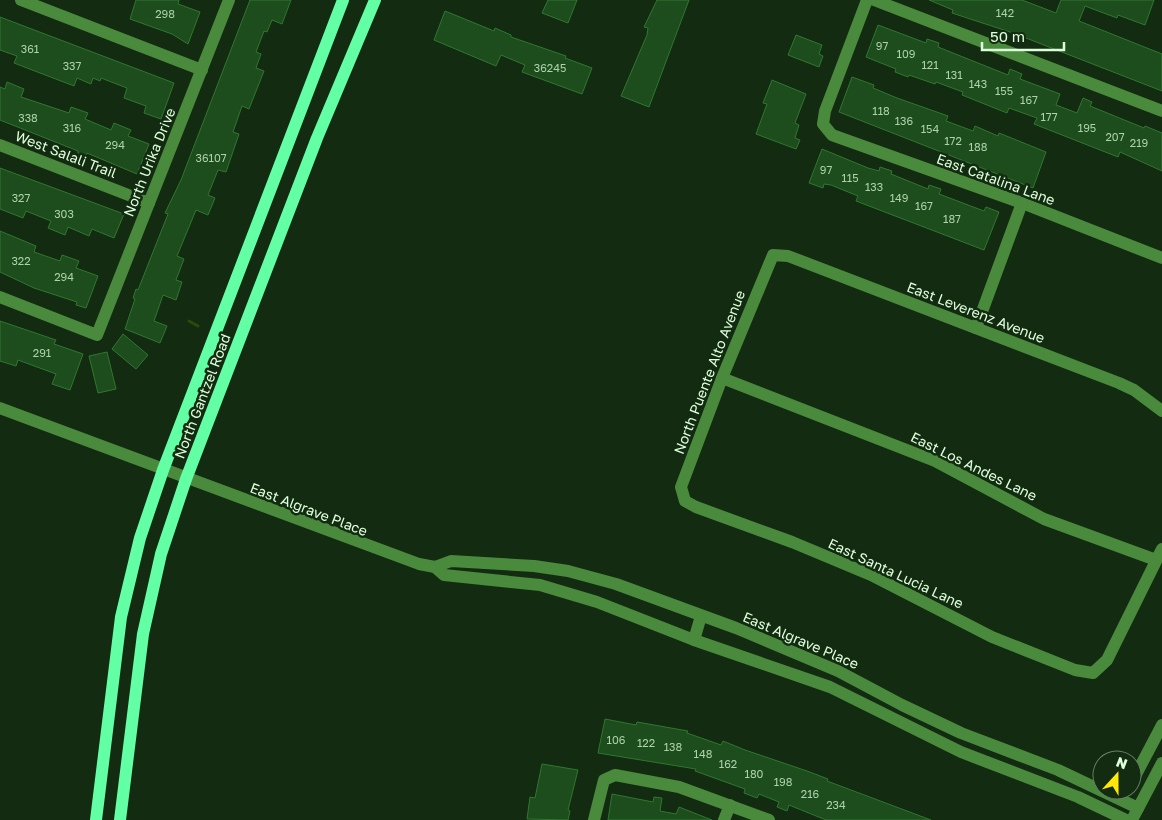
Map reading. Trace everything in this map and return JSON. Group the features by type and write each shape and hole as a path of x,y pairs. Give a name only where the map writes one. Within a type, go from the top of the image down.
{"main road":[{"name":"North Gantzel Road","path":"120,820 142,634 161,554 174,474 344,0"},
{"name":"North Gantzel Road","path":"96,820 121,617 140,538 174,474 375,0"}],"street":[{"path":"21,0 202,70"},
{"name":"North Urika Drive","path":"0,297 97,335 229,0"},
{"name":"East Catalina Lane","path":"867,0 825,111 823,124 832,135 1022,203 1162,258"},
{"path":"874,0 1162,111"},
{"name":"West Salali Trail","path":"0,145 149,202"},
{"path":"976,328 1022,203"},
{"name":"East Leverenz Avenue","path":"773,254 788,256 1119,383 1134,390 1162,411"},
{"name":"North Puente Alto Avenue","path":"684,501 681,487 722,378 773,254"},
{"name":"East Los Andes Lane","path":"722,378 935,460 1044,518 1159,554"},
{"name":"East Algrave Place","path":"0,408 388,555 419,564 436,567 451,561 534,566 568,571 616,584 702,616 838,671 902,705 961,733 1092,783"},
{"name":"East Santa Lucia Lane","path":"684,501 871,575 992,637 1075,670 1092,673 1107,660 1159,554"},
{"name":"East Algrave Place","path":"436,567 444,575 515,582 557,589 597,602 694,640 830,687 961,752 1078,797 1118,818"},
{"path":"694,640 702,616"},
{"path":"1142,763 1162,725"},
{"path":"1132,820 1162,763"},
{"path":"594,820 599,793 604,780 615,775 679,787 769,820"},
{"path":"1118,818 1123,800"},
{"name":"East Algrave Place","path":"1130,800 1138,808"},
{"path":"724,820 730,805"}],"building":[{"path":"136,0 179,0 178,4 200,12 188,44 172,34 130,19"},
{"path":"250,0 291,0 282,24 272,20 267,32 264,31 256,52 261,54 256,68 264,71 249,109 242,106 233,132 239,134 226,172 218,170 208,195 215,198 208,215 196,210 177,256 184,259 176,280 182,282 176,300 163,295 154,321 167,326 160,343 125,329 135,299 133,298 136,289 138,290 168,214 165,213 181,180"},
{"path":"548,0 577,0 568,23 542,13"},
{"path":"657,0 689,0 649,107 621,96 647,35 648,28 644,27"},
{"path":"929,0 1022,0 1056,13 1061,0 1154,0 1145,25 1118,15 1117,18 1085,6 1079,21 1162,54 1162,91 1013,33 952,13 953,10"},
{"path":"445,11 494,31 495,28 511,35 511,37 566,56 565,58 592,68 582,94 522,72 525,65 501,55 496,66 434,40"},
{"path":"0,17 174,83 161,119 144,113 146,106 124,98 127,88 101,78 100,81 93,78 91,84 77,78 74,86 14,63 17,56 0,50"},
{"path":"878,25 926,43 927,39 939,43 938,47 1008,75 1010,69 1022,74 1020,79 1060,94 1056,105 1077,113 1083,98 1092,102 1090,106 1144,128 1145,126 1162,133 1162,171 1120,152 1118,157 1034,124 1037,118 1009,108 1007,113 962,95 963,92 936,82 935,84 895,72 896,69 866,57"},
{"path":"796,35 822,45 819,54 823,56 819,67 788,55"},
{"path":"852,77 874,85 873,88 897,98 948,116 946,121 973,131 975,126 998,136 999,133 1046,152 1033,188 839,112"},
{"path":"772,80 806,94 795,123 799,125 795,138 800,140 796,149 756,134 767,104 763,103"},
{"path":"7,82 24,89 21,97 69,113 71,107 88,113 85,119 111,130 114,123 131,130 128,136 149,144 137,174 87,153 86,156 78,153 78,151 0,120 0,87 5,89"},
{"path":"822,149 868,168 879,171 880,167 892,171 891,174 928,189 929,185 941,189 939,194 984,211 986,207 999,212 984,250 856,201 858,196 831,185 824,184 823,188 809,183"},
{"path":"0,168 124,214 114,238 92,229 89,236 68,227 65,235 48,228 51,221 26,211 23,218 0,209"},
{"path":"0,231 36,246 34,252 60,261 62,255 79,261 76,268 98,276 86,308 76,305 77,302 34,288 0,272"},
{"path":"0,321 56,340 54,344 83,354 70,390 52,384 56,374 18,360 16,366 0,361"},
{"path":"123,334 148,355 136,369 112,349"},
{"path":"107,352 116,389 98,393 89,356"},
{"path":"605,719 636,725 637,722 688,731 687,733 721,745 723,741 807,771 828,779 827,781 931,820 826,820 789,805 787,811 777,807 779,802 759,794 757,798 744,793 745,789 695,771 696,769 598,753"},
{"path":"542,764 578,770 568,810 570,811 568,820 527,819 530,797 535,798"},
{"path":"612,794 653,802 654,797 662,798 660,811 676,814 679,807 712,820 608,820"}],"waterway":[{"path":"189,321 198,326"}]}
